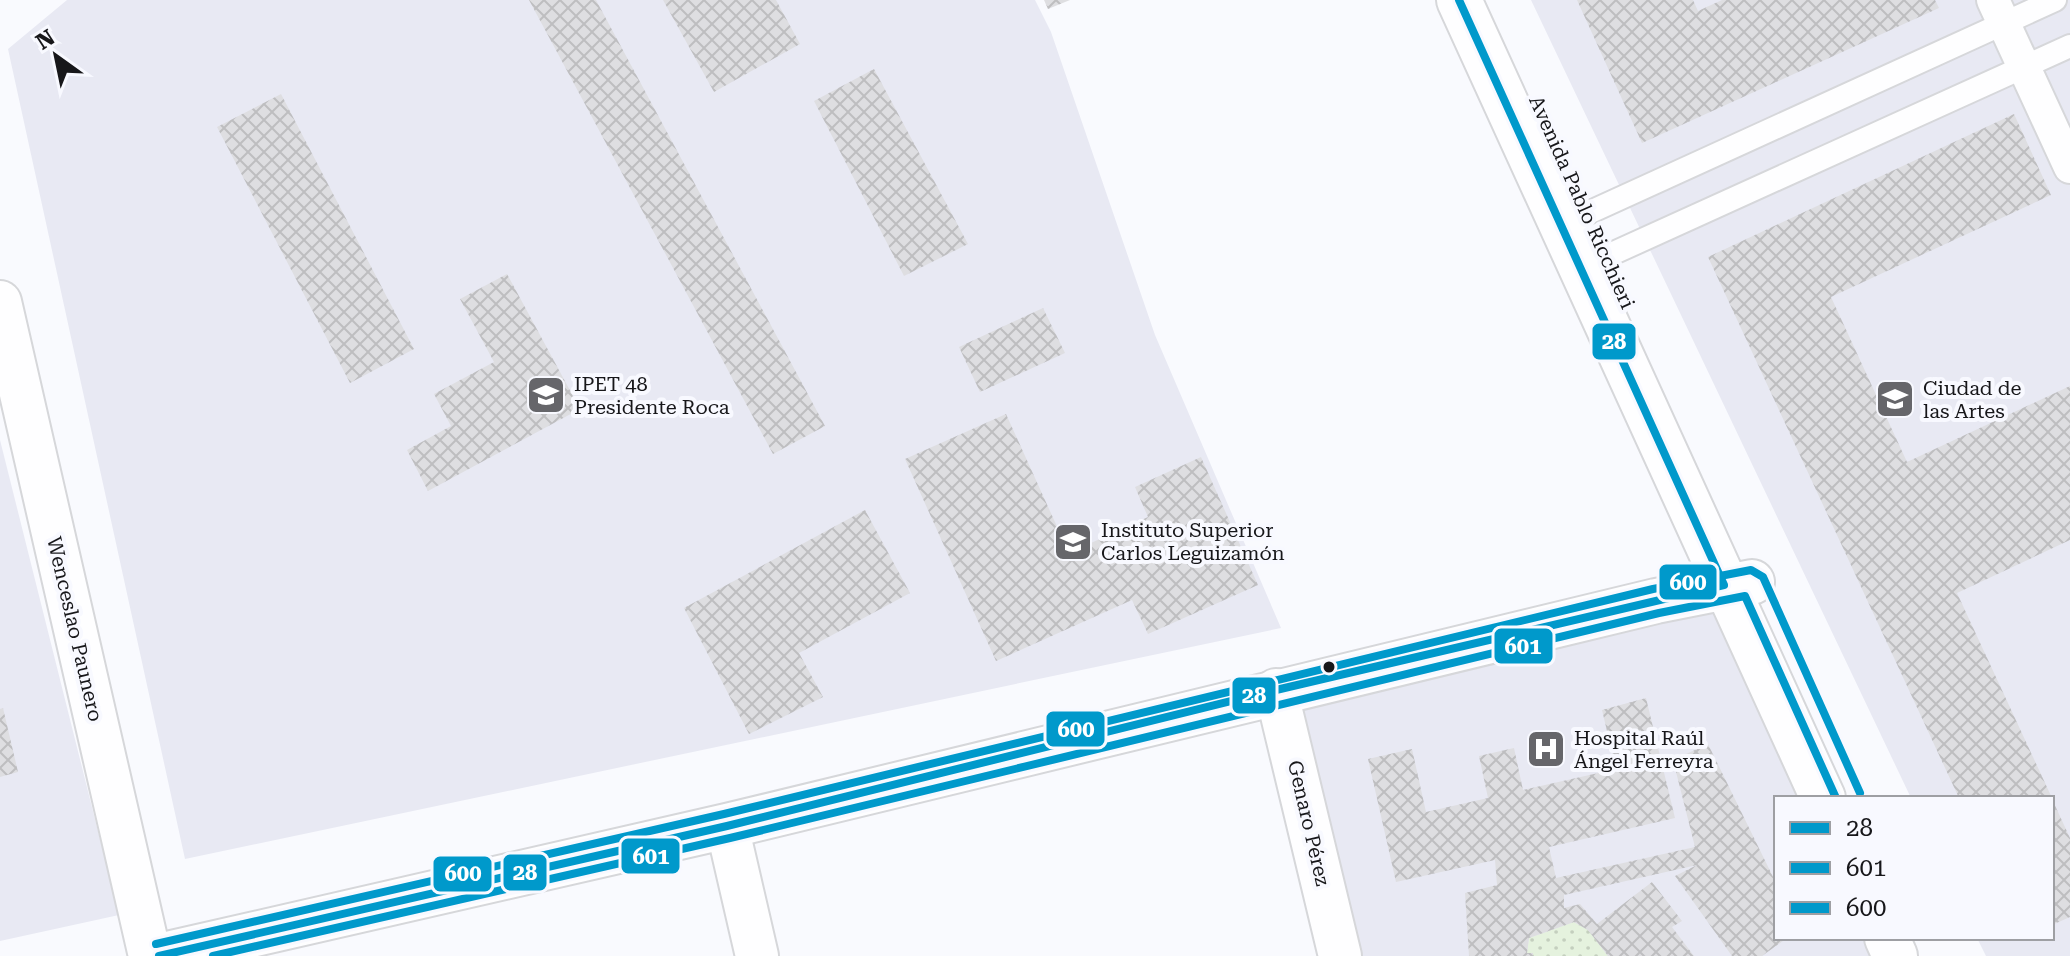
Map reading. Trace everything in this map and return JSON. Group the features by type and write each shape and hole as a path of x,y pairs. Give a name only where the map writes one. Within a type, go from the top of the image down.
{"main road":[{"name":"Avenida Pablo Ricchieri","path":"1459,0 1743,594 1848,796"},
{"name":"Avenida Pablo Ricchieri","path":"1490,0 1607,256 1822,796"},
{"path":"295,956 730,838 1280,701 1743,594"},
{"path":"159,956 730,838"}],"street":[{"path":"1998,12 2070,167"},
{"name":"Wenceslao Paunero","path":"0,302 150,956"},
{"name":"Genaro Pérez","path":"1280,701 1340,956"},
{"path":"730,838 757,956"}],"lane":[{"path":"1588,213 1998,12 2055,0"},
{"path":"1607,256 2070,46"}],"shaded area":[{"name":"IPET 48 Presidente Roca","path":"67,0 1035,0 1051,32 1155,335 1281,628 185,859 8,49"},
{"name":"Ciudad de las Artes","path":"1531,0 2070,0 2070,956 1986,956 1978,940 2054,940 2054,796 1910,796"},
{"path":"0,440 119,915 0,941"},
{"name":"Hospital Raúl Ángel Ferreyra","path":"1723,607 1808,796 1774,796 1774,940 1873,940 1881,956 1353,956 1294,699"}],"green space":[{"path":"1574,922 1588,930 1608,956 1533,956 1527,953 1529,938"}],"building":[{"path":"529,0 596,0 825,426 773,454"},
{"path":"663,0 776,0 800,44 714,92"},
{"path":"1044,0 1070,0 1048,9"},
{"path":"1577,0 1693,0 1698,11 1722,0 1935,0 1939,8 1642,143"},
{"path":"874,69 968,244 904,276 814,101"},
{"path":"281,94 414,349 350,383 217,127"},
{"path":"2014,114 2051,195 1831,297 1907,462 2070,386 2070,540 1957,593 2051,796 1958,796 1708,257"},
{"path":"507,274 580,409 428,491 407,450 451,426 434,394 494,362 460,299"},
{"path":"1043,308 1065,353 980,392 959,347"},
{"path":"1006,414 1069,553 1148,517 1135,487 1201,457 1258,585 1148,634 1132,600 996,661 905,459"},
{"path":"865,510 910,593 799,653 823,697 749,734 684,608"},
{"path":"1646,698 1675,818 1549,847 1556,878 1695,847 1673,760 1708,744 1774,879 1774,940 1784,940 1762,956 1732,956 1675,876 1697,865 1564,895 1564,908 1580,904 1597,924 1652,882 1682,921 1672,927 1694,956 1608,956 1588,930 1574,922 1529,938 1527,953 1533,953 1533,956 1469,956 1465,893 1497,885 1495,860 1396,882 1368,759 1412,749 1426,812 1488,798 1479,756 1514,748 1523,790 1616,769 1602,710"},
{"path":"3,708 18,772 0,777 0,709"},
{"path":"2054,803 2070,838 2070,917 2054,924"}],"transit line":[{"name":"28","path":"159,956 727,826 1276,690 1724,585 1459,0"},
{"name":"600","path":"156,944 724,814 1653,589 1751,570 1763,577 1860,793"},
{"name":"601","path":"213,956 730,838 1659,613 1745,596 1835,796"}],"place":[{"name":"IPET 48 Presidente Roca","path":"546,395"},
{"name":"Ciudad de las Artes","path":"1895,399"},
{"name":"Instituto Superior Carlos Leguizamón","path":"1073,542"},
{"name":"Hospital Raúl Ángel Ferreyra","path":"1546,749"}]}
